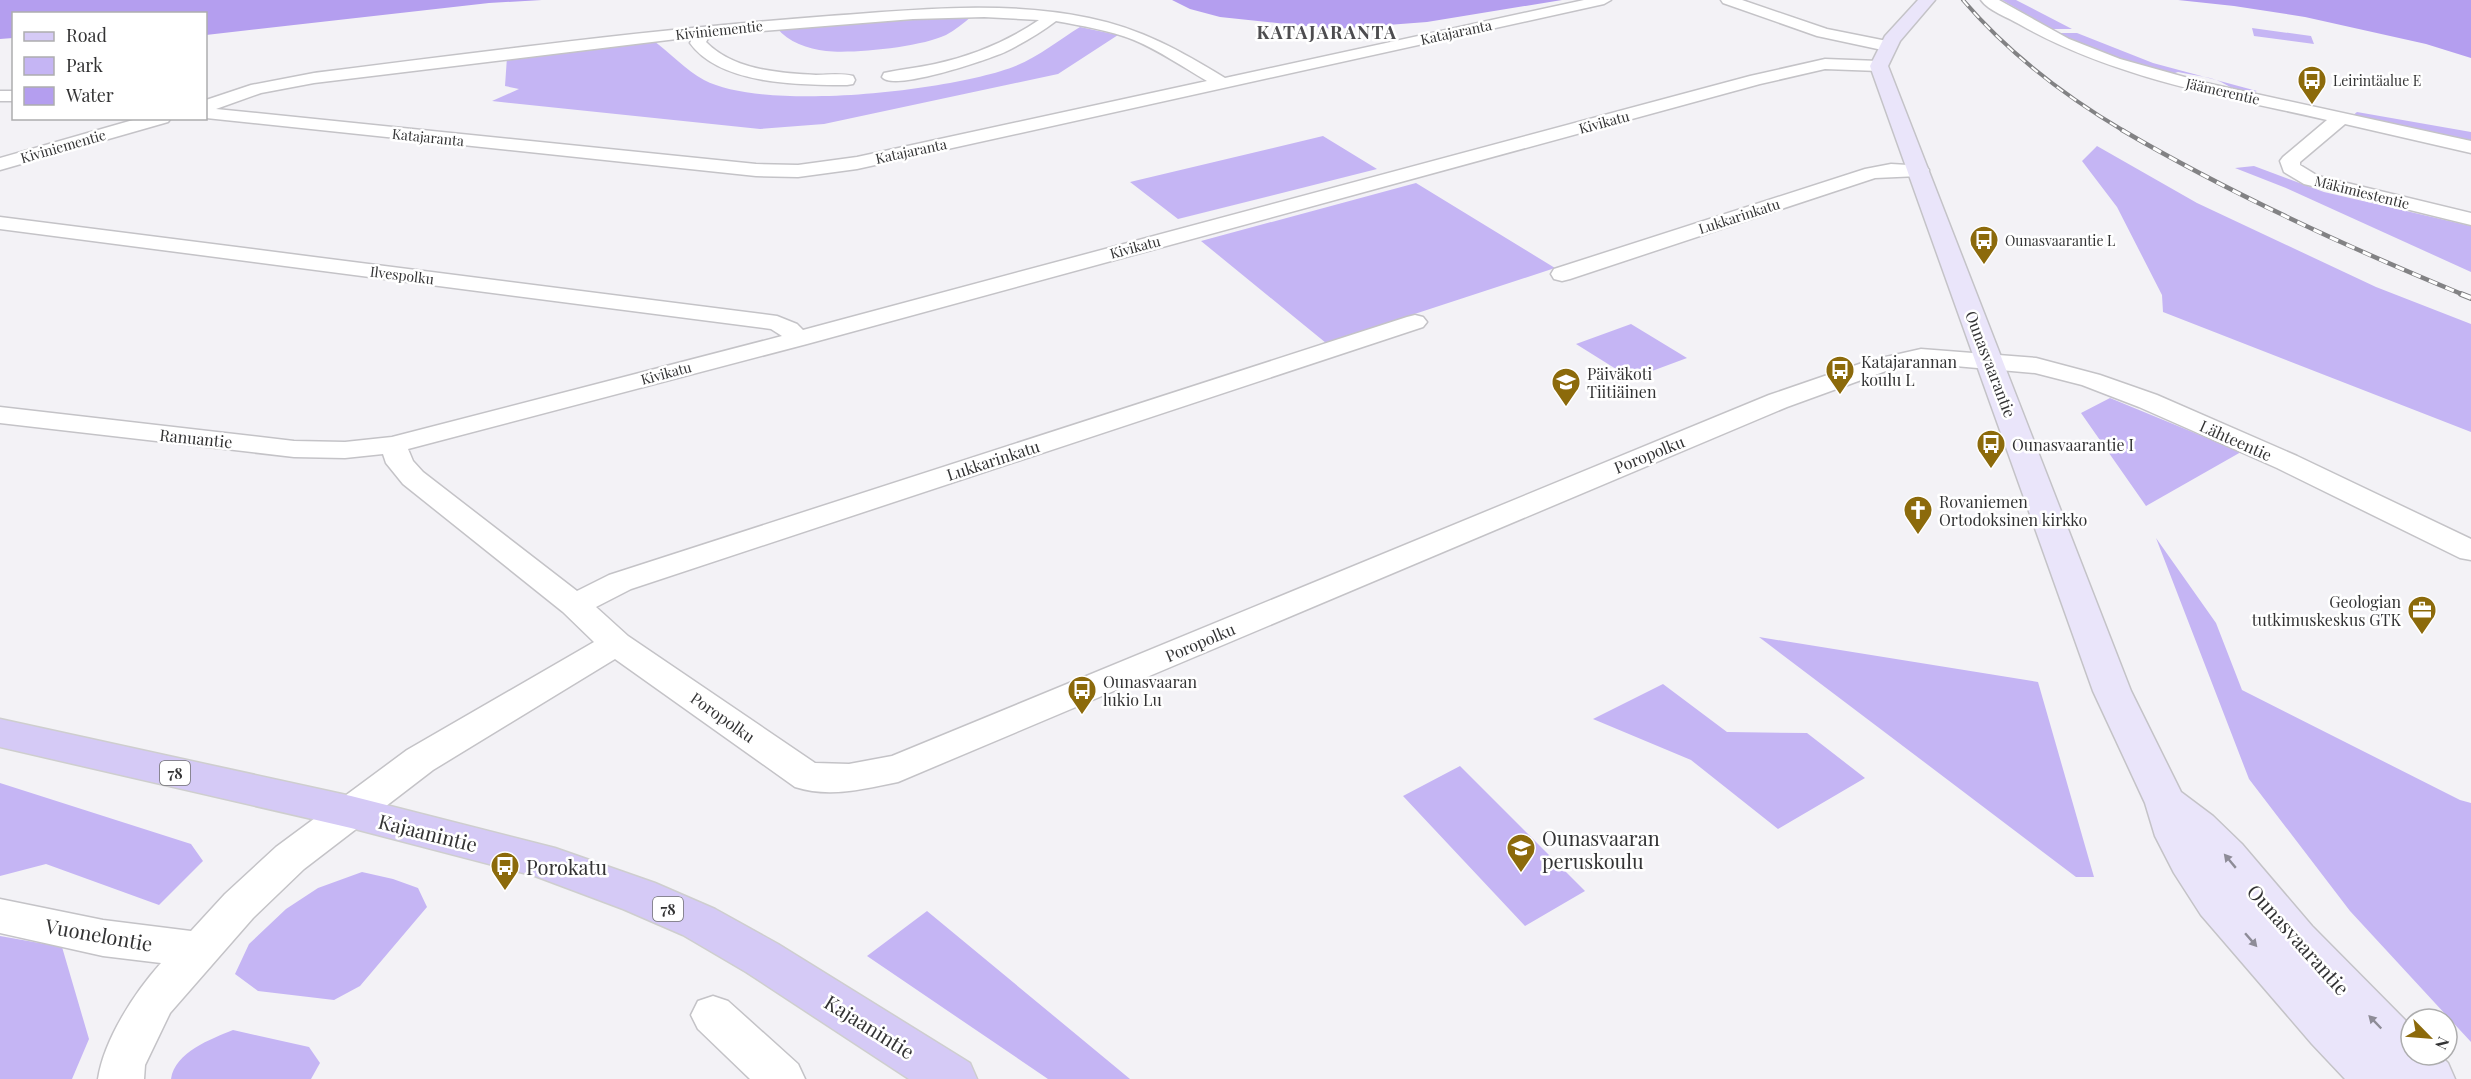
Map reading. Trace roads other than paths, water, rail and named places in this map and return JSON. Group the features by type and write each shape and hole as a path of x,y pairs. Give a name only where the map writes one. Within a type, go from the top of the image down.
{"main road":[{"name":"Kajaanintie","path":"0,733 351,812 540,860 639,896 699,922 762,958 951,1079"}],"street":[{"name":"Katajaranta","path":"207,114 756,170 798,171 857,163 1604,0"},
{"path":"1728,0 1823,33 1887,46"},
{"path":"1879,66 1881,55 1887,46 1927,0"},
{"name":"Jäämerentie","path":"1988,0 2070,45 2114,62 2192,84 2471,147"},
{"name":"Kiviniementie","path":"207,106 257,89 314,78 704,30 993,11 1054,16 1136,35 1222,83"},
{"path":"890,77 947,68 983,57 1017,41 1054,16"},
{"path":"704,30 698,43 702,50 715,59 740,69 800,78 847,80"},
{"name":"Kivikatu","path":"393,445 798,339 1756,80 1825,64 1879,66"},
{"name":"Ounasvaarantie","path":"1879,66 2112,691 2166,803 2180,844 2217,902 2329,1029 2378,1079"},
{"name":"Mäkimiestentie","path":"2340,118 2290,161 2291,168 2311,180 2471,219"},
{"name":"Kiviniementie","path":"0,164 155,120"},
{"name":"Lukkarinkatu","path":"1562,274 1872,173 1891,170 1919,171"},
{"name":"Ilvespolku","path":"0,223 777,323 789,329 798,339"},
{"name":"Lukkarinkatu","path":"574,605 620,582 1415,322"},
{"name":"Poropolku","path":"393,445 400,463 412,478 574,605 616,644 808,777 849,778 898,768 973,739 1458,533 1778,401 1900,359 1921,356 1990,360"},
{"name":"Lähteentie","path":"1990,360 2036,366 2117,388 2287,462 2471,551"},
{"name":"Ranuantie","path":"0,414 294,449 345,450 393,445"},
{"path":"121,1079 123,1063 155,1000 239,906 290,858 420,760 616,644"},
{"name":"Ounasvaarantie","path":"2166,803 2198,828 2227,856 2296,940 2430,1079"},
{"name":"Vuonelontie","path":"0,916 103,938 199,950"},
{"path":"713,1015 782,1079"}],"water":[{"path":"0,0 542,0 489,3 207,35 207,12 12,12 12,38 0,39"},
{"path":"1172,0 1562,0 1427,22 1335,29 1220,17 1190,9"},
{"path":"2178,0 2471,0 2471,58 2426,44 2305,17"}],"railway":[{"path":"1963,0 2018,56 2058,88 2124,131"},
{"path":"2122,130 2290,219 2464,295"},
{"path":"2461,294 2471,298"}],"place":[{"name":"Leirintäalue E","path":"2312,106"},
{"name":"Ounasvaarantie L","path":"1984,266"},
{"name":"Katajarannan koulu L","path":"1840,396"},
{"name":"Päiväkoti Tiitiäinen","path":"1566,408"},
{"name":"Ounasvaarantie I","path":"1991,470"},
{"name":"Rovaniemen Ortodoksinen kirkko","path":"1918,536"},
{"name":"Geologian tutkimuskeskus GTK","path":"2422,636"},
{"name":"Ounasvaaran lukio Lu","path":"1082,716"},
{"name":"Ounasvaaran peruskoulu","path":"1521,874"},
{"name":"Porokatu","path":"505,892"}],"district":[{"name":"KATAJARANTA","path":"1327,32"}]}
